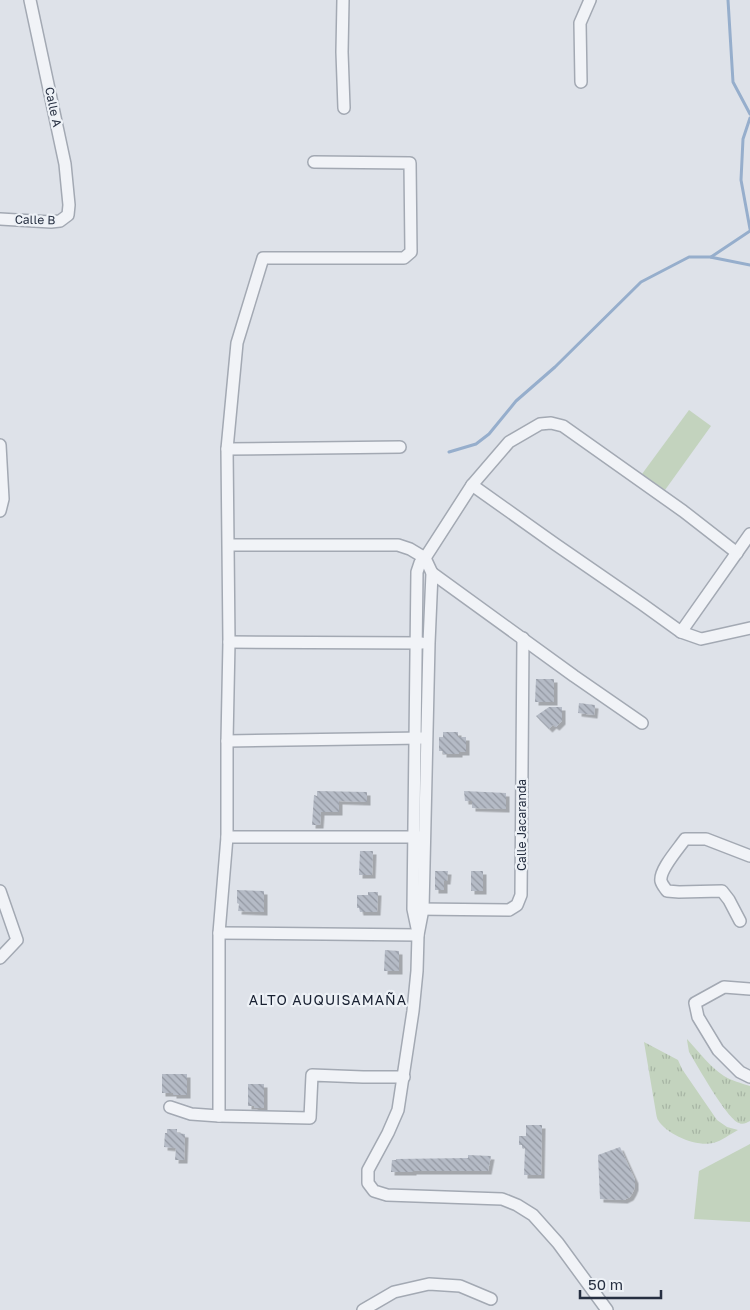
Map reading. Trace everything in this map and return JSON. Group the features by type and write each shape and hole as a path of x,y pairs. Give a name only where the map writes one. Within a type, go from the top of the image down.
{"street":[{"name":"Calle A","path":"30,0 64,164 69,205 68,215"},
{"path":"343,0 344,108"},
{"path":"582,82 580,23 590,0"},
{"path":"219,1116 219,933 227,837 229,545 227,449 237,343 263,258 404,258 411,252 410,164 314,162"},
{"name":"Calle B","path":"0,219 51,222 60,221 68,215"},
{"path":"607,1310 558,1243 534,1215 517,1205 502,1199 387,1195 374,1191 368,1183 368,1170 398,1110 417,971 421,739 416,644 417,572 420,563 472,484 509,442 540,424 551,423 563,426 683,511 737,553"},
{"path":"0,445 4,499 0,511"},
{"path":"227,449 400,447"},
{"path":"472,484 681,632 701,638 750,628"},
{"path":"681,632 750,534"},
{"path":"229,545 398,545 410,548 425,558 432,573 429,643 421,739"},
{"path":"432,573 642,723"},
{"name":"Calle Jacaranda","path":"418,909 509,910 517,905 521,895 523,638"},
{"path":"229,642 429,643"},
{"path":"227,741 421,739"},
{"path":"227,837 420,837"},
{"path":"740,921 722,891 667,891 661,883 661,877 665,867 685,839 706,839 750,856"},
{"path":"0,891 5,922 17,940 0,958"},
{"path":"219,933 418,935"},
{"path":"750,989 724,988 695,1003 698,1017 718,1050 740,1072 750,1077"},
{"path":"170,1107 191,1114 310,1118 312,1075 404,1077"},
{"path":"363,1310 394,1292 429,1284 460,1286 491,1299"}],"green space":[{"path":"689,410 711,426 665,490 642,474"},
{"path":"687,1039 709,1064 724,1076 750,1086 750,1121 743,1124 739,1123 727,1112 689,1052"},
{"path":"644,1042 678,1060 682,1069 717,1120 727,1127 738,1130 720,1141 706,1144 683,1139 662,1125 657,1116"},
{"path":"750,1144 750,1222 694,1219 699,1171"}],"building":[{"path":"536,679 554,679 554,702 535,702"},
{"path":"579,703 595,705 594,715 578,713"},
{"path":"549,707 562,707 562,721 556,727 553,725 549,729 536,716"},
{"path":"443,732 458,732 458,737 466,737 466,752 443,754 443,751 439,751 439,737 443,737"},
{"path":"317,791 367,792 367,802 339,801 339,812 321,812 320,825 312,825 314,795 317,796"},
{"path":"464,791 506,793 506,809 472,808 472,801 465,801"},
{"path":"360,851 373,851 372,875 359,875"},
{"path":"435,871 448,871 447,881 444,881 444,890 435,890"},
{"path":"471,871 483,871 483,891 471,891"},
{"path":"237,890 264,891 264,912 238,911"},
{"path":"368,892 378,892 377,912 360,912 359,908 357,908 357,895 368,895"},
{"path":"385,950 399,951 399,971 384,971"},
{"path":"162,1074 187,1074 187,1095 162,1093"},
{"path":"248,1084 264,1084 264,1108 248,1106"},
{"path":"526,1125 542,1125 541,1175 524,1175 525,1148 519,1145 519,1136 526,1136"},
{"path":"167,1129 177,1129 177,1133 185,1134 184,1160 175,1160 176,1148 164,1147"},
{"path":"620,1147 635,1180 635,1187 630,1197 624,1200 600,1199 598,1155"},
{"path":"468,1155 491,1156 488,1171 391,1172 392,1160 396,1159 468,1158"}],"waterway":[{"path":"728,0 733,82 750,114"},
{"path":"750,118 743,139 741,180 750,229"},
{"path":"711,257 750,231"},
{"path":"449,452 476,444 489,434 516,401 555,367 641,282 689,257 710,257 750,265"}],"district":[{"name":"ALTO AUQUISAMAÑA","path":"328,1000"}]}
